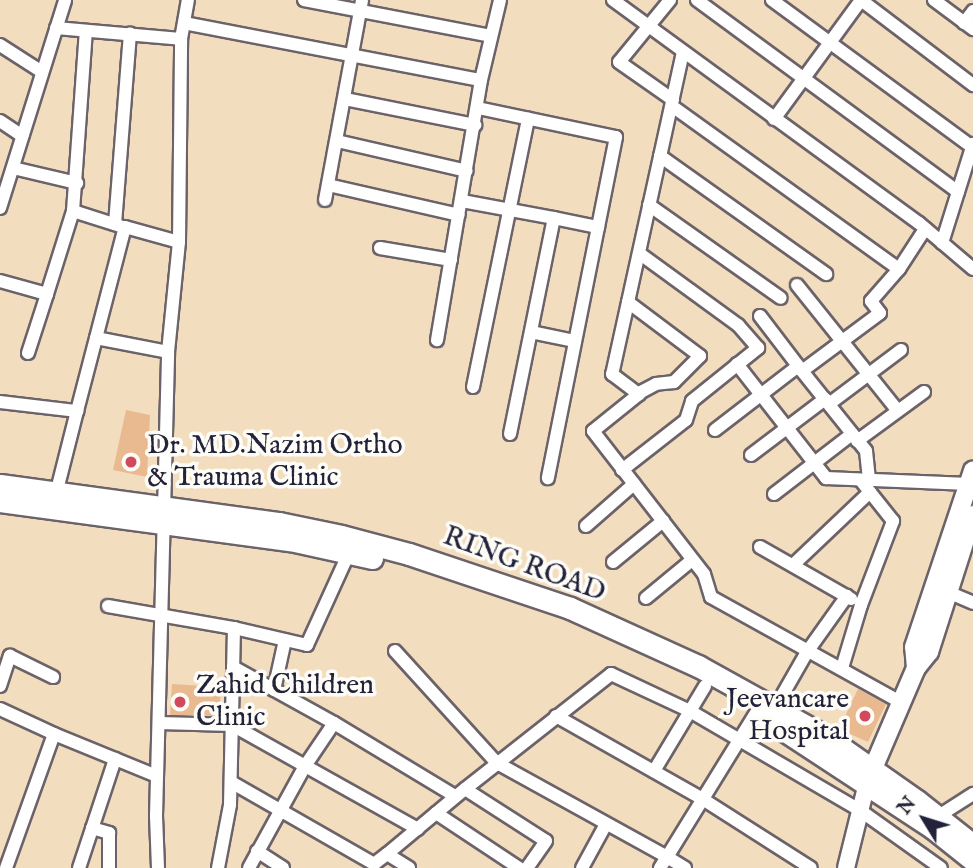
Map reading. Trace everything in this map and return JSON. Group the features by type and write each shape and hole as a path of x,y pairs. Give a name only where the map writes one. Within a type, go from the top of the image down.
{"highway":[{"name":"RING ROAD","path":"0,485 290,540 349,553 477,590 645,655 705,686 765,710"},
{"name":"RING ROAD","path":"0,501 279,523 409,554 570,608 631,634 765,710 868,778 937,817 973,845"},
{"name":"RING ROAD","path":"868,778 973,860"}],"main road":[{"path":"846,868 868,778 916,668 914,648 968,524 971,478"}],"street":[{"path":"158,868 157,775 168,352 179,242 181,39 188,0"},
{"path":"304,0 360,6 491,36"},
{"path":"437,340 481,80 500,0"},
{"path":"613,0 925,229 973,269"},
{"path":"670,0 619,62 899,269"},
{"path":"697,0 958,192"},
{"path":"772,0 972,146 942,243"},
{"path":"774,119 861,0 973,85"},
{"path":"934,0 969,26 973,11"},
{"path":"1,203 56,28 60,2"},
{"path":"326,200 360,6"},
{"path":"184,23 481,80"},
{"path":"56,28 181,39"},
{"path":"28,353 73,211 86,31"},
{"path":"56,494 96,338 120,226 130,34"},
{"path":"0,45 43,72"},
{"path":"639,393 612,374 684,52"},
{"path":"345,99 475,125"},
{"path":"478,108 616,137 548,478"},
{"path":"473,387 528,119"},
{"path":"0,121 23,136"},
{"path":"337,141 467,171"},
{"path":"660,156 827,274"},
{"path":"12,167 77,183"},
{"path":"328,185 461,208 508,209 598,227"},
{"path":"649,205 781,298"},
{"path":"73,211 179,242"},
{"path":"510,434 554,218"},
{"path":"715,430 880,313 871,301 899,269 925,229"},
{"path":"380,248 451,260"},
{"path":"622,470 686,420 692,401 758,348 738,325 639,253"},
{"path":"0,281 47,294"},
{"path":"797,285 898,411"},
{"path":"628,302 700,356 673,383 657,384 639,393 593,431 704,574 711,597 902,703"},
{"path":"760,316 866,452 867,485 893,521 861,605 842,668"},
{"path":"531,332 575,341"},
{"path":"96,338 168,352"},
{"path":"751,455 901,350"},
{"path":"737,364 828,479 867,485 971,478"},
{"path":"774,494 814,463 898,411 924,391"},
{"path":"0,402 77,411"},
{"path":"586,526 634,484"},
{"path":"793,565 867,485"},
{"path":"613,562 663,522"},
{"path":"760,547 861,605"},
{"path":"108,606 234,628 307,645 349,553"},
{"path":"646,598 692,560"},
{"path":"940,589 973,603"},
{"path":"663,863 740,739 765,710 846,596"},
{"path":"218,868 230,805 234,628"},
{"path":"274,690 285,640"},
{"path":"396,651 497,763 606,824 663,863 685,868"},
{"path":"0,686 5,654 53,677"},
{"path":"233,667 546,841 527,868"},
{"path":"231,782 281,809 372,866 460,792 611,674 690,711 740,739 862,811 941,868"},
{"path":"654,771 705,686"},
{"path":"0,709 54,734 157,775"},
{"path":"556,716 701,798 811,868"},
{"path":"159,723 232,725 418,829"},
{"path":"249,868 305,766 334,723"},
{"path":"6,868 6,849 54,734"},
{"path":"79,868 115,759"},
{"path":"937,817 973,794"},
{"path":"436,813 519,868"},
{"path":"582,868 606,824"},
{"path":"92,828 109,833 109,868"},
{"path":"257,851 284,868"},
{"path":"387,854 409,868"}],"building":[{"path":"126,410 150,415 147,477 113,470"},
{"path":"172,684 221,687 219,716 170,715"},
{"path":"858,689 886,704 868,742 839,729"}],"place":[{"name":"Dr. MD.Nazim Ortho & Trauma Clinic","path":"131,462"},
{"name":"Zahid Children Clinic","path":"180,702"},
{"name":"Jeevancare Hospital","path":"865,716"}]}
